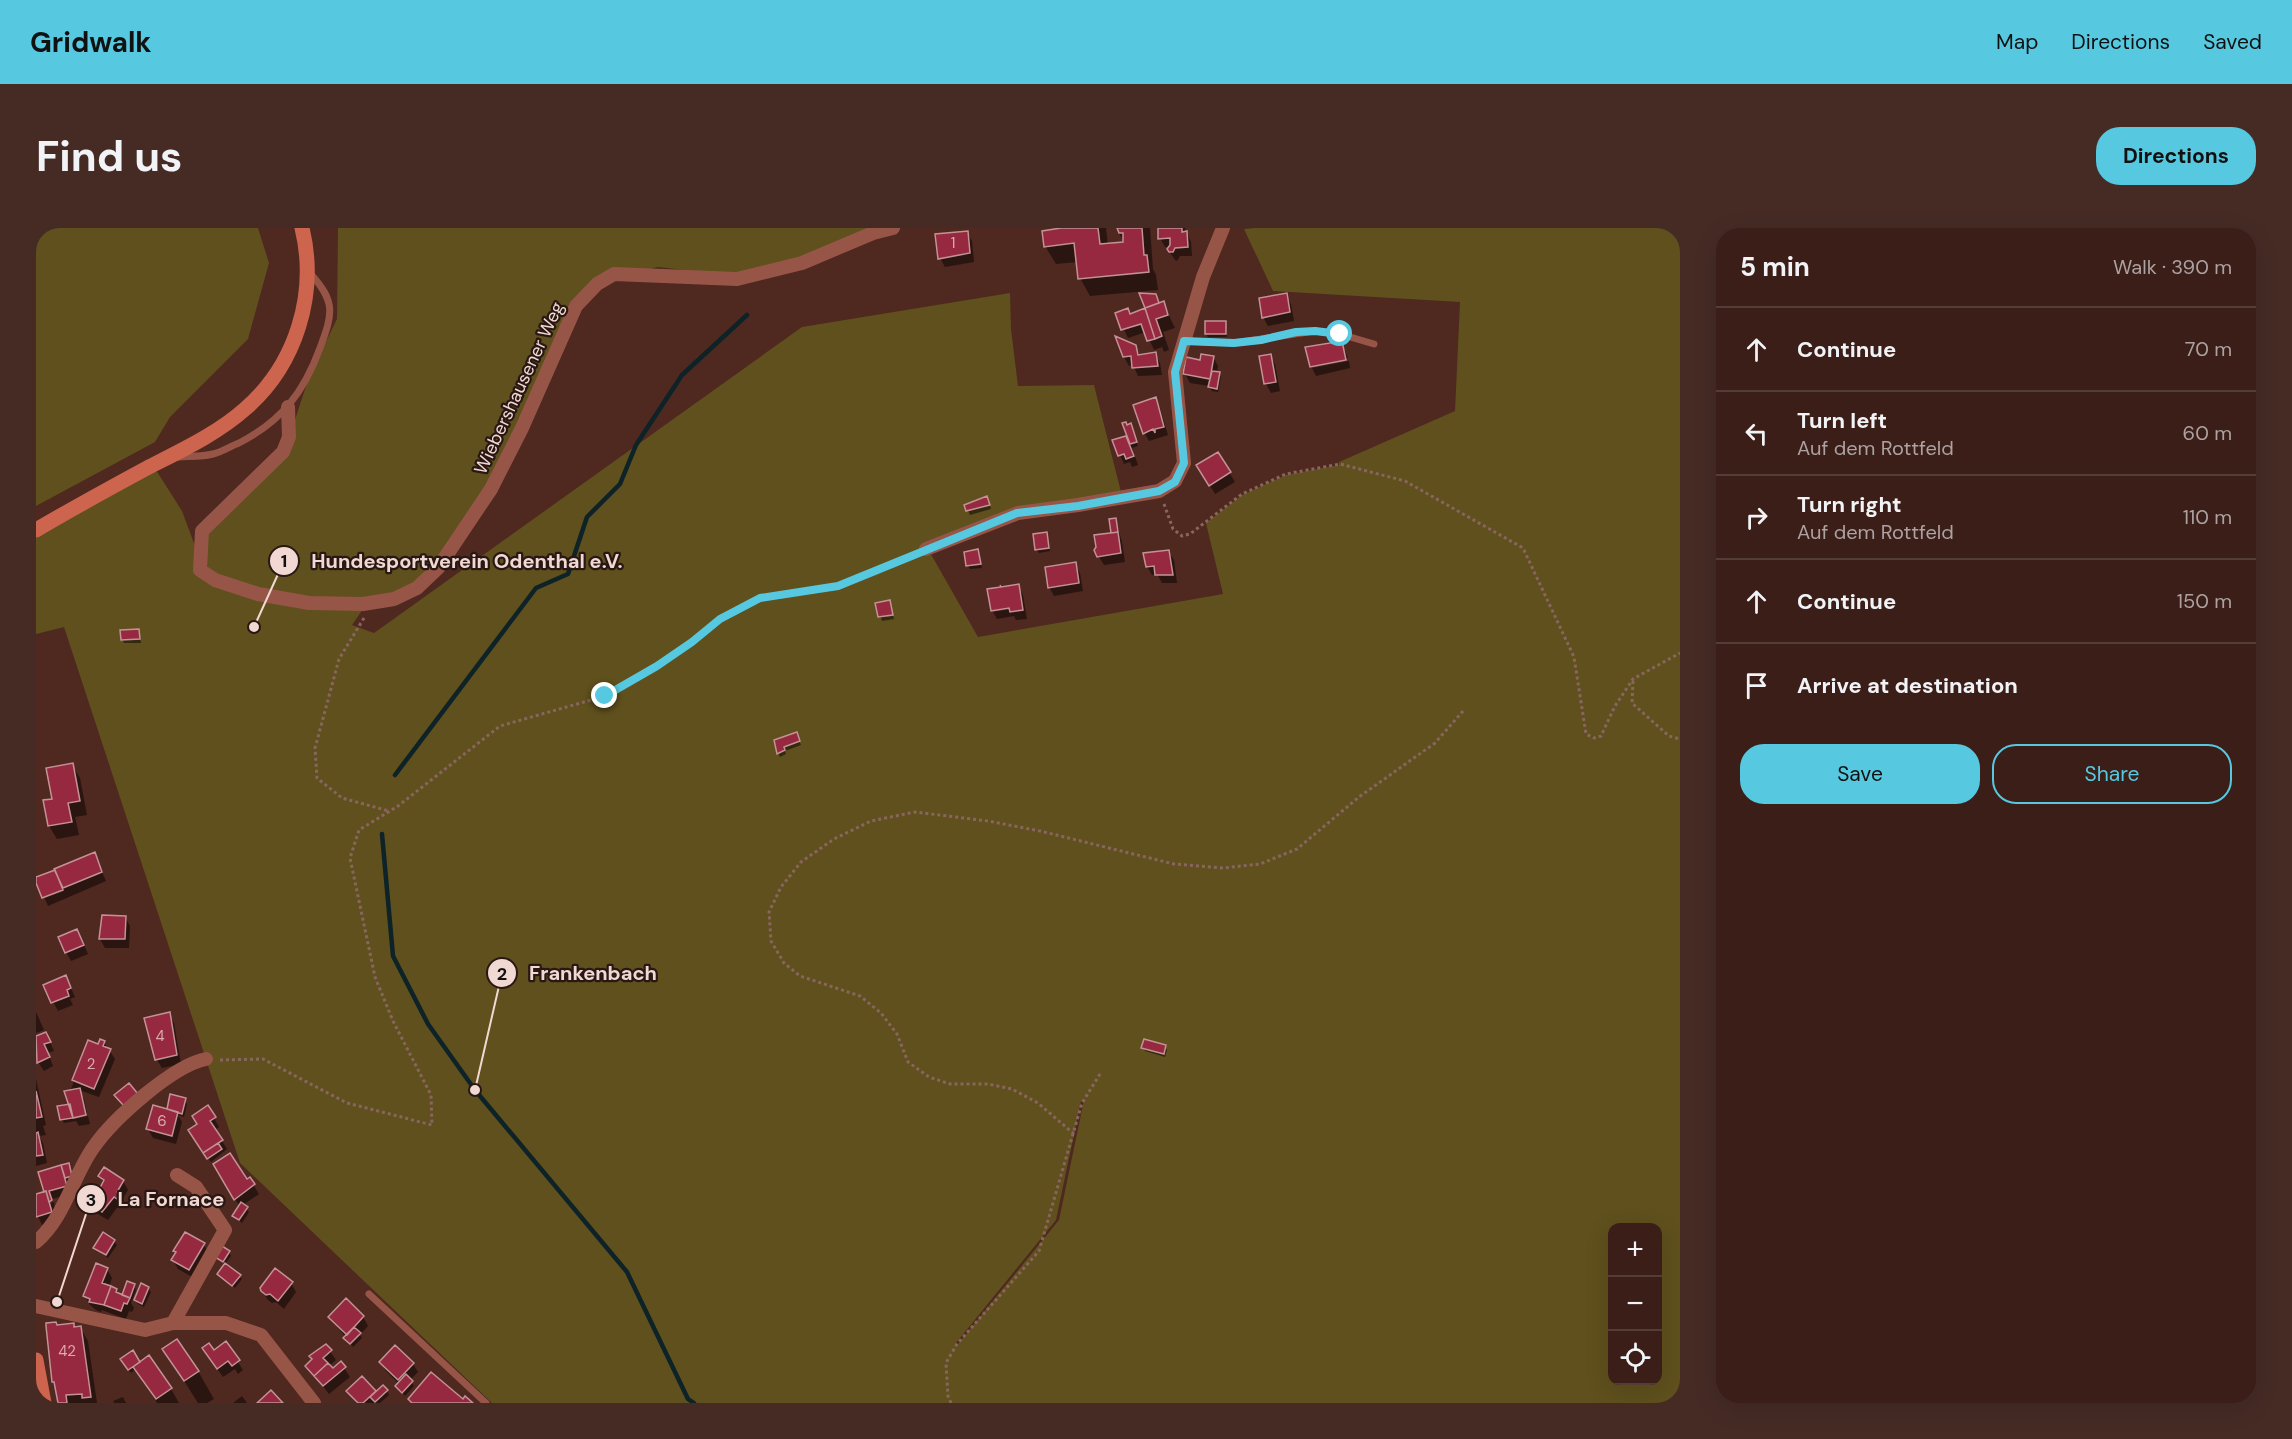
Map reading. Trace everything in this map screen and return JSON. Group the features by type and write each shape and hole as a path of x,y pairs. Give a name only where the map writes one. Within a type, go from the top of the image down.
{"main road":[{"path":"36,530 234,418 265,388 278,370 298,331 306,297 308,271 302,228"},
{"path":"36,1360 44,1403"}],"street":[{"name":"Wiebershausener Weg","path":"288,407 289,438 283,452 202,531 199,551 200,570 215,580 258,594 309,603 363,604 394,599 417,588 438,568 491,489 522,428 576,306 597,284 614,274 737,279 802,263 873,233 893,228"},
{"path":"926,549 1017,513 1078,506 1159,491 1175,482 1184,463 1175,372 1203,277 1223,228"},
{"path":"36,1242 44,1235 69,1197 92,1149 112,1124 177,1071 194,1062 206,1059"},
{"path":"173,1323 225,1230 196,1187 177,1175"},
{"path":"36,1306 145,1330 173,1323 226,1323 261,1335 314,1403"}],"lane":[{"path":"165,459 214,454 246,439 269,424 288,407 310,374 331,319 328,297 308,271"},
{"path":"1184,341 1234,343 1315,331 1340,334 1374,344"},
{"path":"369,1294 486,1403"}],"path":[{"path":"1159,491 1173,530 1182,536 1190,534 1242,494 1286,474 1340,464 1405,481 1523,548 1574,657 1586,734 1594,738 1601,736 1633,679 1680,653"},
{"path":"206,1059 233,1061 263,1059 347,1103 432,1125 431,1095 393,1021 375,977 350,858 359,830 390,811 500,726 605,696 666,660 720,619 760,598 838,586 926,549"},
{"path":"380,601 362,621 339,659 315,748 317,778 342,798 390,811"},
{"path":"1633,679 1632,703 1669,736 1680,739"},
{"path":"1074,1134 1038,1103 1012,1089 988,1084 950,1084 929,1077 908,1062 897,1034 881,1013 860,996 800,976 784,963 771,941 769,912 781,887 801,862 834,839 871,821 915,812 1030,829 1174,864 1223,868 1260,864 1297,849 1359,797 1435,743 1464,710"},
{"path":"951,1403 948,1396 946,1363 957,1344 1039,1251 1082,1103 1100,1074"}],"shaded area":[{"path":"36,228 258,228 269,263 248,339 170,417 155,442 36,506"},
{"path":"338,228 901,228 801,260 737,276 658,267 595,283 555,351 522,428 438,568 394,599 309,603 215,580 199,551 202,531 289,438 310,374 337,319"},
{"path":"1680,228 1680,1403 492,1403 240,1163 64,627 36,634 36,536 156,470 182,511 208,581 297,608 363,609 352,625 374,633 802,327 1010,293 1011,329 1018,386 1094,385 1122,496 1017,513 928,549 978,637 1223,594 1206,523 1242,495 1286,475 1339,465 1339,462 1455,411 1460,302 1273,291 1244,229","holes":["1084,1100 1059,1220 957,1345 956,1343 1056,1220 1081,1101"]}],"building":[{"path":"1061,228 1098,228 1100,244 1123,242 1123,233 1119,233 1117,228 1142,228 1144,255 1147,255 1149,272 1078,279 1074,243 1044,247 1042,231"},
{"path":"1158,228 1182,228 1182,232 1187,231 1188,247 1175,248 1173,252 1169,252 1167,249 1170,245 1170,238 1158,239"},
{"path":"968,231 970,253 938,259 935,234"},
{"path":"1139,293 1156,294 1159,303 1145,308"},
{"path":"1287,293 1290,312 1262,318 1259,298"},
{"path":"1164,301 1168,315 1156,319 1162,336 1155,339 1145,308"},
{"path":"1128,308 1130,314 1145,308 1155,339 1147,341 1141,324 1121,330 1115,313"},
{"path":"1205,321 1226,321 1226,334 1205,334"},
{"path":"1115,336 1136,345 1138,355 1156,352 1158,366 1132,368 1131,356 1123,357"},
{"path":"1342,341 1346,360 1310,367 1305,347"},
{"path":"1201,354 1214,356 1210,379 1183,374 1186,357 1200,360"},
{"path":"1271,354 1276,382 1264,384 1259,356"},
{"path":"1212,371 1220,372 1217,389 1208,387"},
{"path":"1156,397 1164,427 1155,429 1155,433 1153,429 1143,434 1133,405"},
{"path":"1126,422 1127,425 1131,423 1137,442 1130,444 1122,423"},
{"path":"1126,436 1134,456 1126,459 1124,454 1118,456 1112,440"},
{"path":"1218,452 1231,472 1209,486 1196,465"},
{"path":"987,496 990,505 966,511 964,505"},
{"path":"1116,518 1118,532 1111,533 1109,519"},
{"path":"1047,532 1049,548 1035,550 1033,534"},
{"path":"1118,532 1121,553 1097,557 1094,550 1096,547 1094,535"},
{"path":"978,549 981,564 966,566 964,552"},
{"path":"1169,550 1173,575 1155,575 1154,566 1146,567 1143,553"},
{"path":"1076,562 1079,583 1048,588 1045,567"},
{"path":"1019,584 1023,610 1010,612 1009,608 991,611 987,589"},
{"path":"890,600 893,615 878,617 875,603"},
{"path":"139,629 140,639 121,640 120,630"},
{"path":"797,732 800,741 784,747 785,750 777,754 774,740"},
{"path":"73,763 80,801 68,803 72,822 48,826 43,800 52,799 46,768"},
{"path":"95,852 102,872 63,888 54,869"},
{"path":"55,870 63,890 42,898 36,877"},
{"path":"102,915 126,916 125,939 99,939"},
{"path":"77,929 84,945 65,953 58,937"},
{"path":"66,975 71,988 67,990 69,996 51,1003 43,985"},
{"path":"170,1012 177,1055 155,1060 144,1018"},
{"path":"46,1032 51,1042 44,1044 50,1057 37,1063 36,1036"},
{"path":"100,1039 105,1041 103,1046 111,1049 94,1089 72,1080 88,1040 98,1044"},
{"path":"1144,1039 1166,1045 1164,1054 1141,1048"},
{"path":"129,1083 138,1094 124,1106 114,1095"},
{"path":"80,1088 86,1115 73,1118 64,1091"},
{"path":"36,1091 42,1117 36,1118"},
{"path":"170,1094 186,1098 182,1114 167,1109"},
{"path":"70,1104 73,1118 60,1120 57,1106"},
{"path":"153,1105 178,1112 172,1136 146,1129"},
{"path":"208,1105 216,1117 210,1121 223,1140 203,1153 188,1130 197,1124 192,1116"},
{"path":"38,1132 43,1155 36,1156 36,1133"},
{"path":"218,1143 222,1149 207,1159 203,1153"},
{"path":"230,1153 247,1179 250,1177 255,1184 234,1200 213,1164"},
{"path":"69,1163 72,1176 65,1178 61,1165"},
{"path":"61,1165 67,1186 49,1191 52,1200 49,1202 38,1172"},
{"path":"104,1167 124,1180 117,1192 120,1194 117,1199 114,1197 102,1212 91,1205 104,1180 98,1176"},
{"path":"46,1191 52,1212 36,1217 36,1194"},
{"path":"241,1202 248,1207 239,1220 232,1216"},
{"path":"103,1232 115,1240 106,1255 93,1248"},
{"path":"185,1232 205,1243 189,1270 171,1260 176,1252 173,1251"},
{"path":"222,1246 230,1251 223,1262 215,1257"},
{"path":"96,1263 108,1268 102,1283 111,1286 104,1305 89,1302 90,1299 83,1296"},
{"path":"225,1263 241,1275 232,1286 217,1274"},
{"path":"275,1268 293,1282 278,1301 270,1294 266,1295 260,1288"},
{"path":"127,1281 135,1284 130,1298 122,1295"},
{"path":"141,1283 149,1287 142,1304 134,1300"},
{"path":"111,1286 117,1289 116,1292 130,1298 127,1304 124,1303 121,1311 104,1305"},
{"path":"346,1298 364,1316 347,1335 328,1317"},
{"path":"56,1322 57,1325 74,1323 74,1327 81,1326 91,1397 82,1398 82,1394 66,1395 67,1403 58,1403 54,1382 52,1382 46,1326 46,1323"},
{"path":"354,1327 361,1333 350,1344 343,1338"},
{"path":"177,1339 199,1371 184,1381 162,1349"},
{"path":"226,1341 240,1360 232,1366 228,1361 217,1369 202,1348 209,1343 214,1350"},
{"path":"326,1344 332,1350 323,1358 328,1363 314,1376 305,1366 312,1359 309,1356"},
{"path":"395,1345 414,1363 398,1380 379,1362"},
{"path":"133,1350 140,1362 128,1370 120,1359"},
{"path":"149,1355 172,1388 156,1399 133,1367"},
{"path":"341,1361 346,1367 323,1386 314,1376 328,1363 333,1368"},
{"path":"431,1372 463,1399 465,1396 473,1403 412,1403 408,1399"},
{"path":"406,1374 413,1381 402,1393 395,1386"},
{"path":"362,1376 376,1391 363,1403 358,1403 346,1391"},
{"path":"383,1385 388,1390 375,1402 370,1397"},
{"path":"271,1390 283,1403 257,1403"}],"waterway":[{"path":"395,775 536,588 568,574 587,517 620,484 636,445 682,375 747,315"},
{"path":"382,834 393,956 428,1024 475,1090 627,1272 688,1399 694,1403"}],"place":[{"name":"Hundesportverein Odenthal e.V.","path":"254,627"},
{"name":"Frankenbach","path":"475,1090"},
{"name":"La Fornace","path":"57,1302"}],"route":[{"path":"605,696 657,666 720,619 760,598 838,586 1017,513 1078,506 1122,496 1159,491 1175,482 1184,463 1175,372 1184,341 1234,343 1296,332 1315,331 1340,334"}]}
